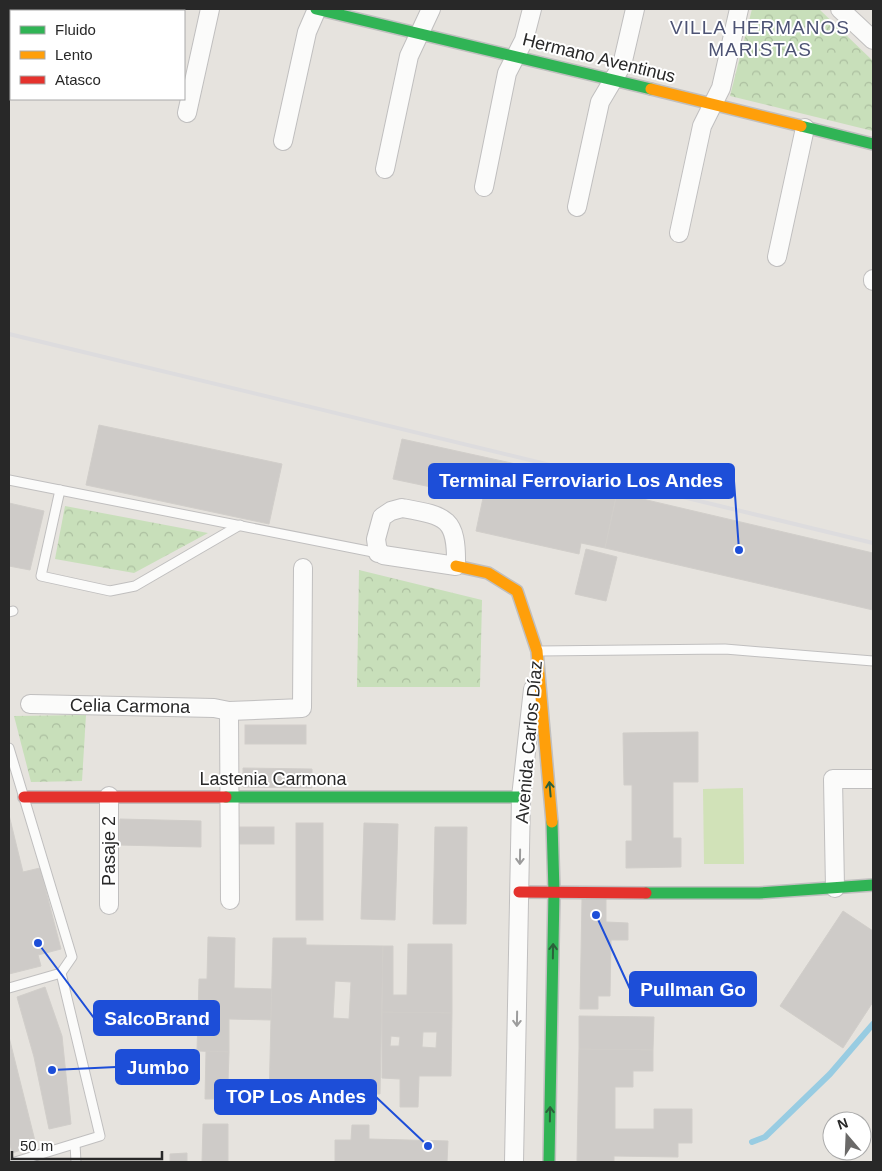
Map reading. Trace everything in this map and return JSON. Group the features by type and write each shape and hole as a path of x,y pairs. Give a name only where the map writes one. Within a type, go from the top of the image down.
{"street":[{"path":"187,113 210,9"},
{"path":"283,141 307,32 317,9"},
{"name":"Hermano Aventinus","path":"317,9 419,34 517,55 612,81 873,144"},
{"path":"384,169 409,56 431,9"},
{"path":"484,187 507,73 524,40 532,9"},
{"path":"577,207 600,102 622,64 635,9"},
{"path":"679,233 702,126 721,88 739,9"},
{"path":"840,9 873,40"},
{"path":"777,257 805,128"},
{"path":"456,566 456,542 447,521 436,514 402,508 391,511 382,517 376,539 378,553 379,551 383,555 488,573 517,592 537,651"},
{"name":"Celia Carmona","path":"30,704 214,708 229,712 302,708 303,568"},
{"name":"Avenida Carlos Díaz","path":"514,1162 521,798 537,651"},
{"name":"Avenida Carlos Díaz","path":"537,651 551,796 554,892 549,1162"},
{"path":"229,712 230,900"},
{"path":"835,888 833,779 873,779"},
{"name":"Pasaje 2","path":"108,796 109,905"},
{"name":"Lastenia Carmona","path":"24,797 521,798"},
{"path":"519,892 759,893 873,885"}],"lane":[{"path":"9,480 378,553"},
{"path":"60,490 41,576 110,591 135,586 240,525"},
{"path":"537,651 724,648 873,661"},
{"path":"9,748 72,957 61,973 9,988"},
{"path":"15,1162 100,1136 61,973"},
{"path":"75,1144 76,1162"}],"green space":[{"path":"752,9 819,9 873,61 873,131 730,96"},
{"path":"65,506 208,533 134,573 55,559"},
{"path":"359,570 482,600 480,687 357,687"},
{"path":"86,715 82,781 31,782 14,716"},
{"path":"743,788 744,864 704,864 703,789"}],"building":[{"path":"99,425 282,464 269,524 86,485"},
{"path":"402,439 616,486 617,493 605,548 581,543 579,554 476,531 483,498 393,479"},
{"path":"617,493 873,553 873,610 605,548"},
{"path":"9,503 44,511 30,570 9,566"},
{"path":"586,549 617,557 606,601 575,594"},
{"path":"245,725 306,725 306,744 245,744"},
{"path":"698,732 698,782 673,782 673,838 681,838 681,867 626,868 626,841 632,841 632,785 624,785 623,733"},
{"path":"243,768 312,769 312,788 243,787"},
{"path":"9,815 23,872 40,868 61,949 38,955 41,966 9,974"},
{"path":"120,819 201,821 201,847 119,845"},
{"path":"296,823 323,823 323,920 296,920"},
{"path":"364,823 398,824 395,920 361,919"},
{"path":"235,827 274,827 274,844 235,844"},
{"path":"435,827 467,827 466,924 433,924"},
{"path":"582,899 606,899 606,922 628,923 628,940 611,940 610,996 598,996 598,1009 580,1009"},
{"path":"843,911 873,931 873,1002 843,1048 780,1006"},
{"path":"208,937 235,938 234,988 272,989 271,1020 229,1019 229,1052 197,1051 199,979 207,979"},
{"path":"273,938 306,938 306,945 383,946 380,1094 300,1093 300,1099 269,1099","holes":["335,981 351,982 349,1019 333,1018"]},
{"path":"408,944 452,944 452,1013 382,1012 383,946 393,946 393,995 407,995"},
{"path":"45,987 62,1036 71,1124 49,1129 34,1057 17,997"},
{"path":"382,1012 452,1013 451,1076 419,1076 418,1107 400,1107 400,1079 382,1078","holes":["423,1032 437,1032 436,1048 422,1047","391,1036 400,1037 399,1046 390,1046"]},
{"path":"579,1016 654,1017 653,1050 579,1049"},
{"path":"9,1037 36,1145 12,1153 9,1140"},
{"path":"579,1049 653,1050 653,1071 633,1071 633,1087 615,1087 615,1129 654,1129 654,1109 692,1109 692,1143 678,1143 678,1157 614,1156 614,1162 577,1162"},
{"path":"206,1051 229,1052 228,1082 270,1083 269,1099 205,1099"},
{"path":"203,1124 228,1124 228,1162 202,1162"},
{"path":"352,1125 369,1125 369,1139 448,1141 447,1162 335,1162 335,1140 351,1140"},
{"path":"187,1153 187,1162 170,1162 170,1154"}],"waterway":[{"path":"752,1142 765,1137 830,1074 873,1024"}],"railway":[{"path":"9,334 873,543"}],"traffic: fast":[{"path":"316,9 651,89"},
{"path":"801,126 873,144"},
{"path":"226,797 521,797"},
{"path":"549,1162 554,892 552,822"},
{"path":"646,893 759,893 873,885"}],"traffic: slow":[{"path":"651,89 801,126"},
{"path":"456,566 488,573 517,591 537,651 552,822"}],"traffic: jam":[{"path":"24,797 226,797"},
{"path":"519,892 646,893"}],"place":[{"name":"Terminal Ferroviario Los Andes","path":"739,550"},
{"name":"Pullman Go","path":"596,915"},
{"name":"SalcoBrand","path":"38,943"},
{"name":"Jumbo","path":"52,1070"},
{"name":"TOP Los Andes","path":"428,1146"}],"district":[{"name":"VILLA HERMANOS MARISTAS","path":"760,38"}]}
